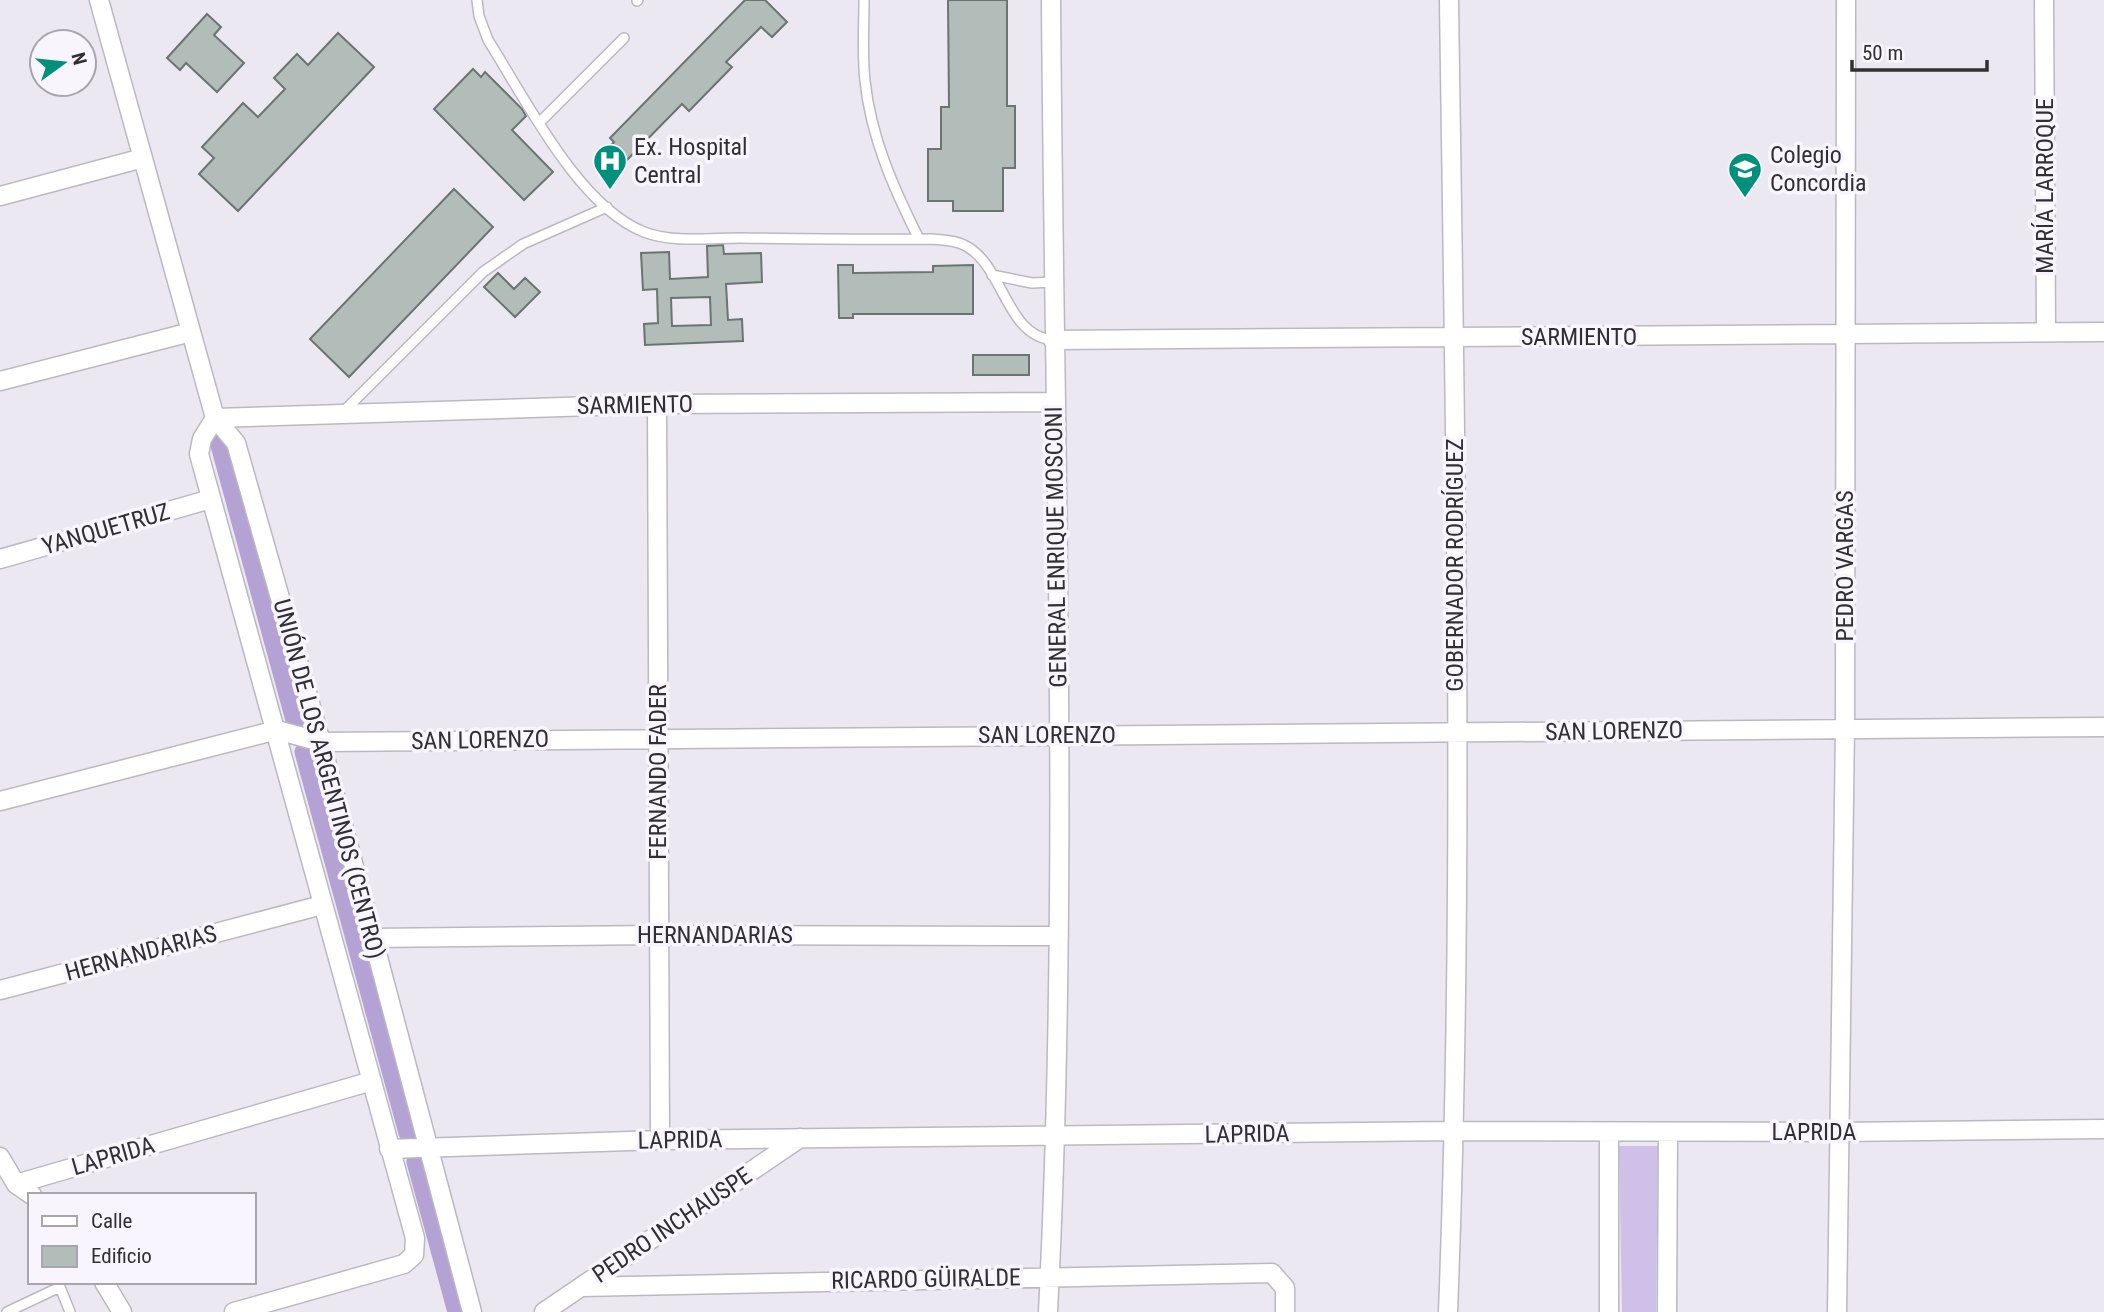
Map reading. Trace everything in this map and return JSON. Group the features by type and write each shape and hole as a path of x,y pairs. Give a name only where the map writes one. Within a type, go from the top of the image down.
{"street":[{"name":"UNIÓN DE LOS ARGENTINOS (CENTRO)","path":"99,0 215,418 236,443 321,742 472,1312"},
{"name":"GENERAL ENRIQUE MOSCONI","path":"1048,1312 1058,1136 1059,936 1051,0"},
{"name":"GOBERNADOR RODRÍGUEZ","path":"1448,1312 1455,1131 1454,337 1449,0"},
{"name":"PEDRO VARGAS","path":"1838,1312 1838,1132 1845,727 1846,0"},
{"name":"MARÍA LARROQUE","path":"2044,0 2046,331"},
{"path":"0,196 143,158"},
{"path":"0,381 191,332"},
{"name":"SARMIENTO","path":"1053,340 2104,332"},
{"name":"SARMIENTO","path":"215,418 657,404 1055,402"},
{"name":"FERNANDO FADER","path":"657,404 660,1140"},
{"name":"UNIÓN DE LOS ARGENTINOS (CENTRO)","path":"215,418 202,439 200,454 415,1238 414,1255 404,1264 234,1312"},
{"name":"YANQUETRUZ","path":"0,559 211,499"},
{"name":"SAN LORENZO","path":"0,801 277,730 321,742 1455,734 1845,727 2104,727"},
{"name":"HERNANDARIAS","path":"0,990 322,905"},
{"name":"HERNANDARIAS","path":"372,938 658,935 1059,936"},
{"name":"LAPRIDA","path":"16,1184 372,1081"},
{"name":"LAPRIDA","path":"390,1149 660,1140 1455,1131 1838,1132 2104,1129"},
{"path":"1609,1132 1609,1312"},
{"path":"1667,1312 1668,1132"},
{"name":"PEDRO INCHAUSPE","path":"544,1312 800,1139"},
{"path":"0,1157 16,1184 29,1193"},
{"name":"RICARDO GÜIRALDE","path":"581,1287 1272,1273 1285,1287 1286,1312"},
{"path":"105,1284 122,1312"}],"lane":[{"path":"477,0 479,16 488,40 576,176 607,207 645,233 663,236 919,239 962,244 974,251 1015,313 1032,333 1041,339 1053,340"},
{"path":"864,0 865,80 872,119 886,167 919,239"},
{"path":"540,122 624,38"},
{"path":"340,414 483,272 523,244 607,207"},
{"path":"992,275 1032,282 1053,282"},
{"path":"7,1312 60,1287 70,1312"}],"shaded area":[{"path":"1619,1146 1658,1146 1656,1312 1622,1312"}],"building":[{"path":"745,0 765,0 787,22 772,37 761,27 726,62 732,67 689,111 682,104 624,163 609,148 614,142 610,138"},
{"path":"948,0 1007,0 1007,106 1015,106 1015,168 1003,168 1003,211 953,211 953,201 928,201 928,149 941,149 941,107 949,107"},
{"path":"207,14 221,27 214,35 244,63 217,92 186,63 180,70 167,58"},
{"path":"338,33 374,67 238,211 199,174 214,158 202,147 243,103 258,117 285,89 274,78 297,54 308,65"},
{"path":"473,69 481,77 485,72 522,109 526,116 512,130 553,172 524,200 434,109"},
{"path":"454,189 493,227 349,377 310,339"},
{"path":"723,245 724,254 761,253 762,282 726,284 728,320 742,319 743,341 645,345 644,324 658,323 657,289 643,290 641,253 669,252 670,279 708,277 707,246","holes":["710,297 711,325 672,326 671,298"]},
{"path":"838,265 853,265 853,273 933,272 933,266 973,265 973,314 853,314 853,318 839,318"},
{"path":"498,273 514,289 525,278 540,292 515,317 484,287"},
{"path":"973,355 1029,355 1029,375 973,375"}],"waterway":[{"path":"218,438 295,720"},
{"path":"304,752 408,1133"},
{"path":"416,1162 457,1312"}],"place":[{"name":"Ex. Hospital Central","path":"610,191"},
{"name":"Colegio Concordia","path":"1745,199"}]}
